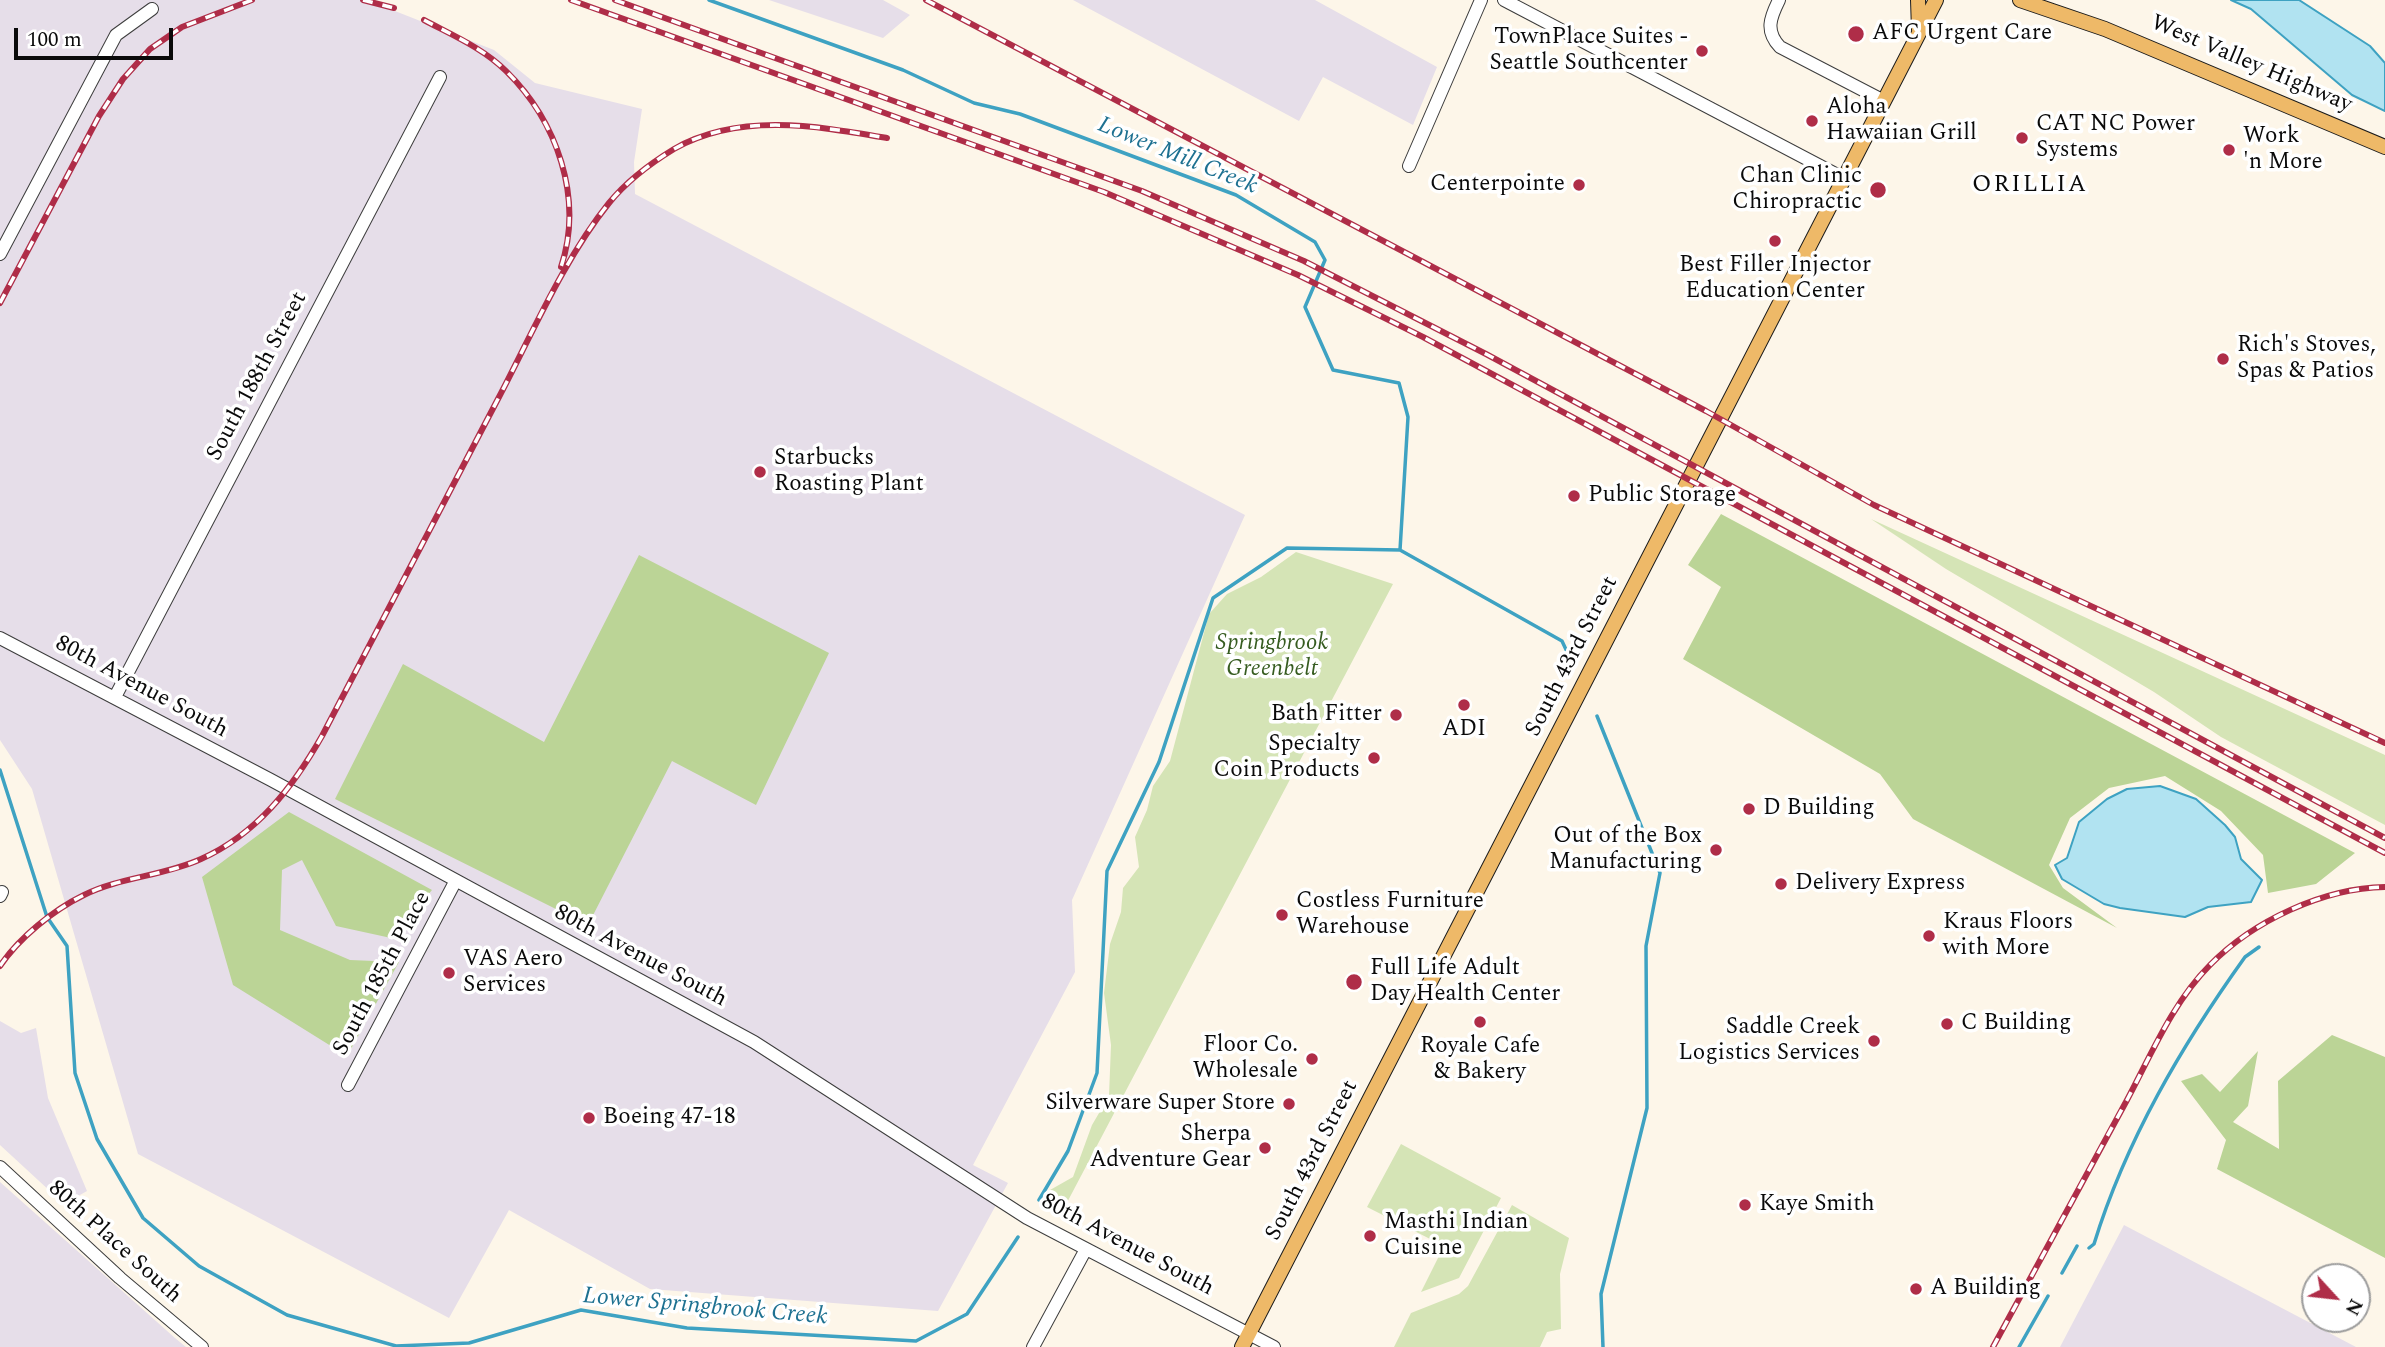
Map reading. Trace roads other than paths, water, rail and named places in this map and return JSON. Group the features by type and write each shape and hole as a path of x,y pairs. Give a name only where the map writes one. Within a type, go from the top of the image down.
{"main road":[{"path":"1918,0 1919,34"},
{"name":"South 43rd Street","path":"1242,1347 1936,0"},
{"name":"West Valley Highway","path":"2020,0 2105,29 2385,147"}],"street":[{"path":"1409,166 1481,0"},
{"path":"1504,0 1845,179"},
{"path":"1779,0 1770,22 1770,34 1780,47 1884,101"},
{"path":"0,254 116,35 152,9"},
{"name":"South 188th Street","path":"115,698 440,77"},
{"name":"80th Avenue South","path":"0,638 754,1042 978,1188 1086,1249 1274,1347"},
{"name":"South 185th Place","path":"348,1085 455,882"},
{"name":"80th Place South","path":"0,1167 120,1278 202,1347"},
{"path":"1033,1347 1086,1249"}],"water":[{"path":"2231,0 2299,0 2370,46 2385,63 2385,111 2352,95 2251,9"},
{"path":"2160,786 2196,799 2235,837 2241,859 2262,880 2251,902 2208,907 2185,917 2104,904 2062,879 2055,865 2067,858 2079,822 2107,799 2127,789"}],"waterway":[{"name":"Lower Mill Creek","path":"709,0 903,70 974,103 1020,114 1236,195 1315,242 1325,260 1305,307 1333,370 1399,383 1408,417 1400,550"},
{"name":"Lower Springbrook Creek","path":"1039,1200 1068,1151 1097,1073 1107,871 1159,762 1213,598 1287,548 1400,550 1562,641 1569,656"},
{"name":"Lower Springbrook Creek","path":"1597,716 1660,873 1646,946 1647,1108 1601,1294 1603,1347"},
{"name":"Lower Springbrook Creek","path":"0,770 47,917 67,946 75,1073 97,1139 143,1218 199,1266 287,1315 396,1346 469,1343 581,1310 687,1328 916,1341 967,1314 1018,1237"},
{"path":"2089,1248 2094,1244 2122,1168 2158,1094 2222,990 2245,957 2259,947"},
{"path":"2062,1273 2077,1246"},
{"path":"2019,1347 2048,1296"}],"railway":[{"path":"0,303 99,116 123,79 150,49 182,27 252,0"},
{"path":"363,0 394,8"},
{"path":"571,0 1104,192 1298,275 1423,337 2385,853"},
{"path":"615,0 1142,191 1304,261 1486,354 2385,838"},
{"path":"926,0 1706,411 1874,505 2385,743"},
{"path":"424,20 467,42 497,63 524,91 539,113 552,137 567,188 567,241 561,267"},
{"path":"0,966 27,935 72,901 112,884 187,865 221,849 256,823 286,791 322,736 563,272 593,225 623,188 674,149 699,137 725,130 752,126 806,126 887,138"},
{"path":"1993,1347 2164,1030 2197,980 2227,949 2247,934 2290,910 2338,893 2385,887"}],"place":[{"name":"AFC Urgent Care","path":"1856,34"},
{"name":"TownPlace Suites - Seattle Southcenter","path":"1702,51"},
{"name":"Aloha Hawaiian Grill","path":"1812,121"},
{"name":"CAT NC Power Systems","path":"2022,138"},
{"name":"Work 'n More","path":"2229,150"},
{"name":"Centerpointe","path":"1579,185"},
{"name":"Chan Clinic Chiropractic","path":"1878,190"},
{"name":"Best Filler Injector Education Center","path":"1775,241"},
{"name":"Rich's Stoves, Spas & Patios","path":"2223,359"},
{"name":"Starbucks Roasting Plant","path":"760,472"},
{"name":"Public Storage","path":"1574,496"},
{"name":"ADI","path":"1464,705"},
{"name":"Bath Fitter","path":"1396,715"},
{"name":"Specialty Coin Products","path":"1374,758"},
{"name":"D Building","path":"1749,809"},
{"name":"Out of the Box Manufacturing","path":"1716,850"},
{"name":"Delivery Express","path":"1781,884"},
{"name":"Costless Furniture Warehouse","path":"1282,915"},
{"name":"Kraus Floors with More","path":"1929,936"},
{"name":"VAS Aero Services","path":"449,973"},
{"name":"Full Life Adult Day Health Center","path":"1354,982"},
{"name":"Royale Cafe & Bakery","path":"1480,1022"},
{"name":"C Building","path":"1947,1024"},
{"name":"Saddle Creek Logistics Services","path":"1874,1041"},
{"name":"Floor Co. Wholesale","path":"1312,1059"},
{"name":"Silverware Super Store","path":"1289,1104"},
{"name":"Boeing 47-18","path":"589,1118"},
{"name":"Sherpa Adventure Gear","path":"1265,1148"},
{"name":"Kaye Smith","path":"1745,1205"},
{"name":"Masthi Indian Cuisine","path":"1370,1236"},
{"name":"A Building","path":"1916,1289"}],"district":[{"name":"ORILLIA","path":"2030,186"}],"park label":[{"name":"Springbrook Greenbelt","path":"1272,657"}]}
